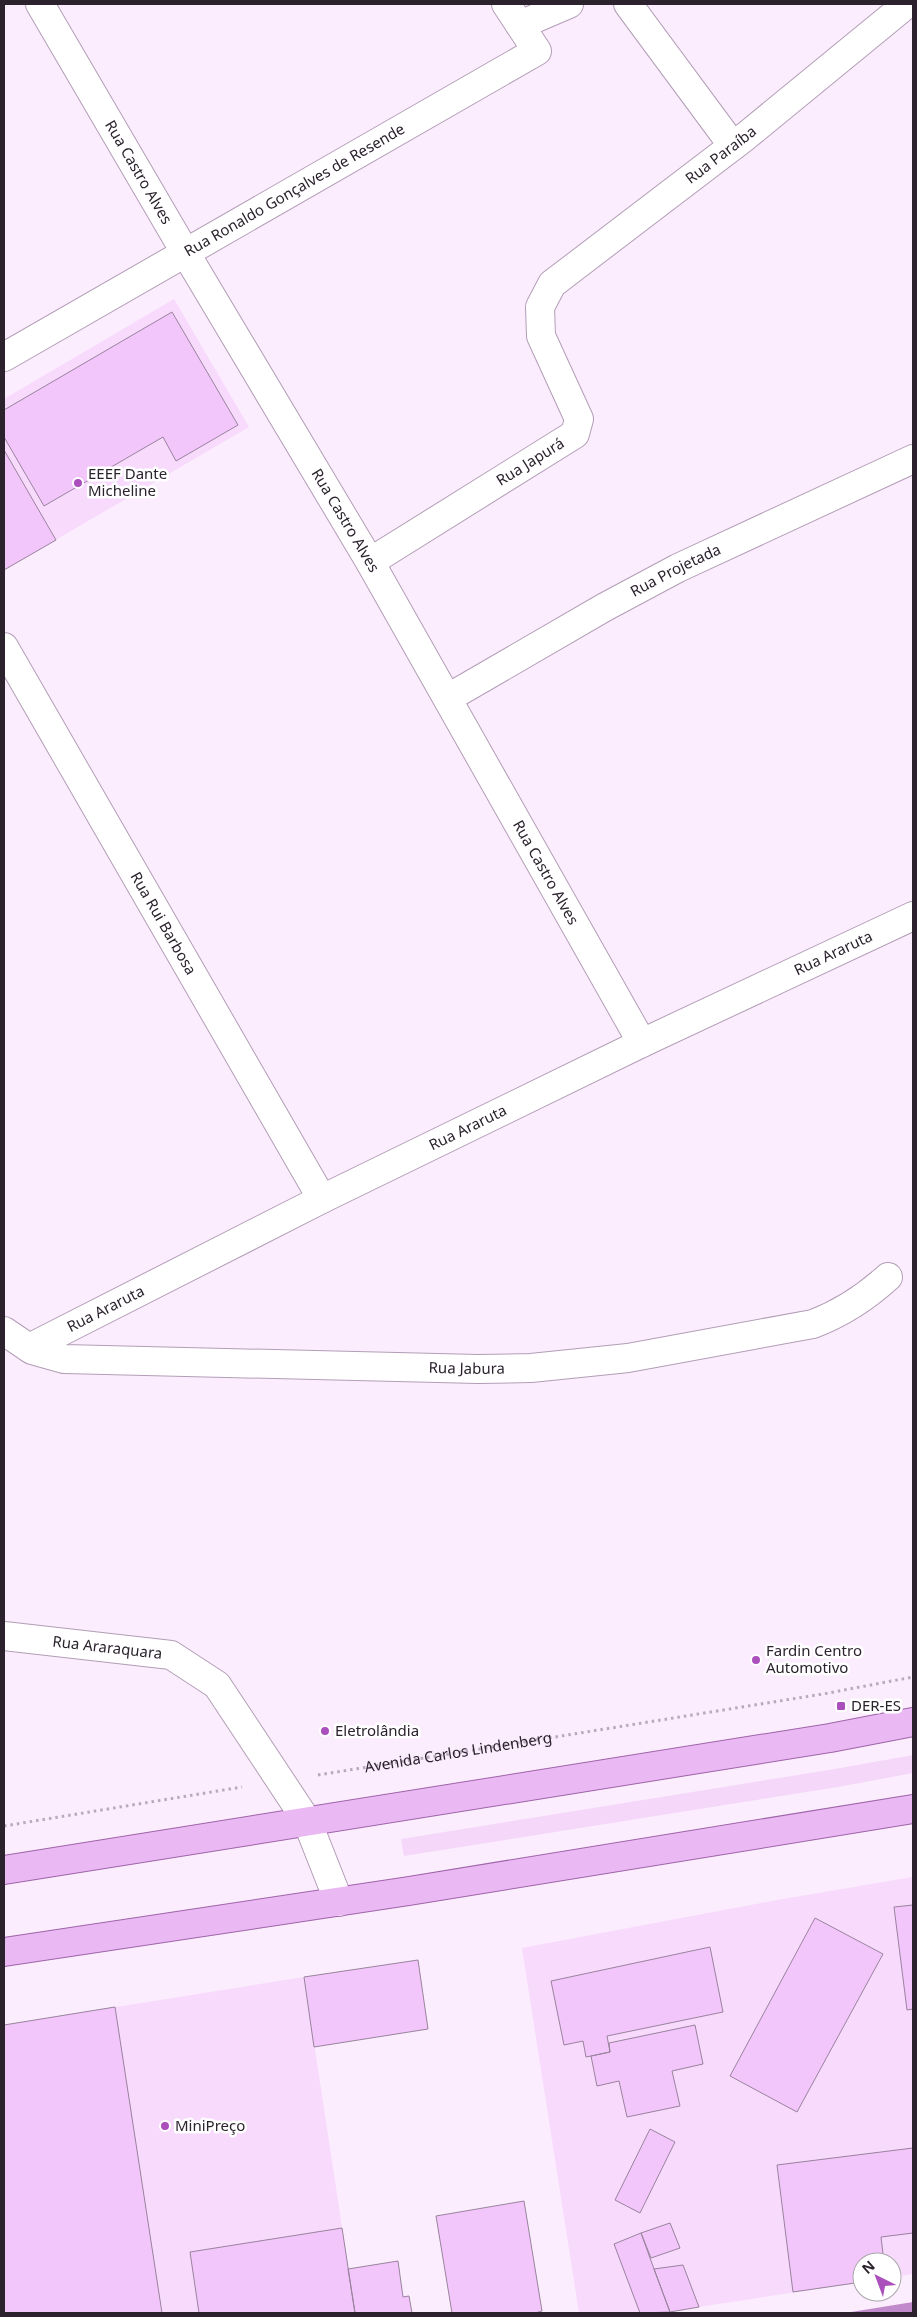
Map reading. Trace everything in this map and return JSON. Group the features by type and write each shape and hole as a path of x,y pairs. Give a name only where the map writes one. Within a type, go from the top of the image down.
{"main road":[{"path":"4,1870 830,1738 913,1722"},
{"path":"4,1952 340,1902 913,1809"}],"street":[{"name":"Rua Castro Alves","path":"40,4 370,562 642,1043"},
{"path":"513,14 569,4"},
{"path":"628,4 733,146"},
{"name":"Rua Paraíba","path":"540,308 552,284 733,146 907,4"},
{"name":"Rua Ronaldo Gonçalves de Resende","path":"4,357 537,51 513,14"},
{"name":"Rua Japurá","path":"370,562 574,434 579,419 541,336 540,308"},
{"name":"Rua Projetada","path":"448,698 605,607 678,568 913,459"},
{"name":"Rua Rui Barbosa","path":"4,647 322,1200"},
{"name":"Rua Araruta","path":"29,1348 322,1200 642,1043 913,916"},
{"name":"Rua Jabura","path":"4,1331 29,1348 64,1360 478,1370 532,1368 628,1358 805,1326 837,1314 872,1292 888,1277"},
{"name":"Rua Araraquara","path":"4,1636 171,1655 217,1685 307,1821 340,1902"}],"path":[{"name":"Avenida Carlos Lindenberg","path":"4,1826 823,1694 913,1677"}],"shaded area":[{"name":"EEEF Dante Micheline","path":"174,299 249,427 4,570 4,399"},
{"path":"913,1755 913,1773 838,1787 404,1856 401,1839"},
{"path":"913,1877 913,2274 902,2276 902,2252 852,2252 852,2284 660,2313 579,2313 522,1948 783,1899"},
{"name":"MiniPreço","path":"304,1977 355,2313 4,2313 4,2025"},
{"path":"913,2302 913,2313 845,2313"}],"building":[{"name":"EEEF Dante Micheline","path":"172,312 238,425 176,461 163,437 44,506 4,437 4,410"},
{"path":"4,450 56,540 4,570"},
{"path":"913,1905 913,2009 907,2010 894,1907"},
{"path":"815,1918 883,1954 797,2112 730,2076"},
{"path":"710,1947 723,2012 607,2036 610,2052 591,2056 586,2057 583,2041 564,2045 551,1981"},
{"path":"418,1960 428,2029 314,2047 304,1977"},
{"path":"115,2007 162,2313 4,2313 4,2025"},
{"path":"695,2025 703,2064 672,2071 680,2106 627,2117 619,2081 597,2086 591,2056 610,2052 609,2043"},
{"path":"650,2129 675,2142 640,2213 615,2200"},
{"path":"913,2148 913,2233 881,2237 883,2252 852,2252 852,2283 793,2292 777,2165"},
{"path":"524,2201 542,2311 535,2313 452,2313 436,2216"},
{"path":"670,2223 680,2248 651,2258 641,2233"},
{"path":"342,2228 355,2313 199,2313 190,2252"},
{"path":"641,2233 670,2312 640,2313 614,2244"},
{"path":"398,2261 403,2297 409,2296 412,2313 355,2313 348,2269"},
{"path":"683,2265 699,2307 670,2312 654,2269"}],"place":[{"name":"EEEF Dante Micheline","path":"78,483"},
{"name":"Fardin Centro Automotivo","path":"756,1660"},
{"name":"DER-ES","path":"841,1706"},
{"name":"Eletrolândia","path":"325,1731"},
{"name":"MiniPreço","path":"165,2126"}]}
